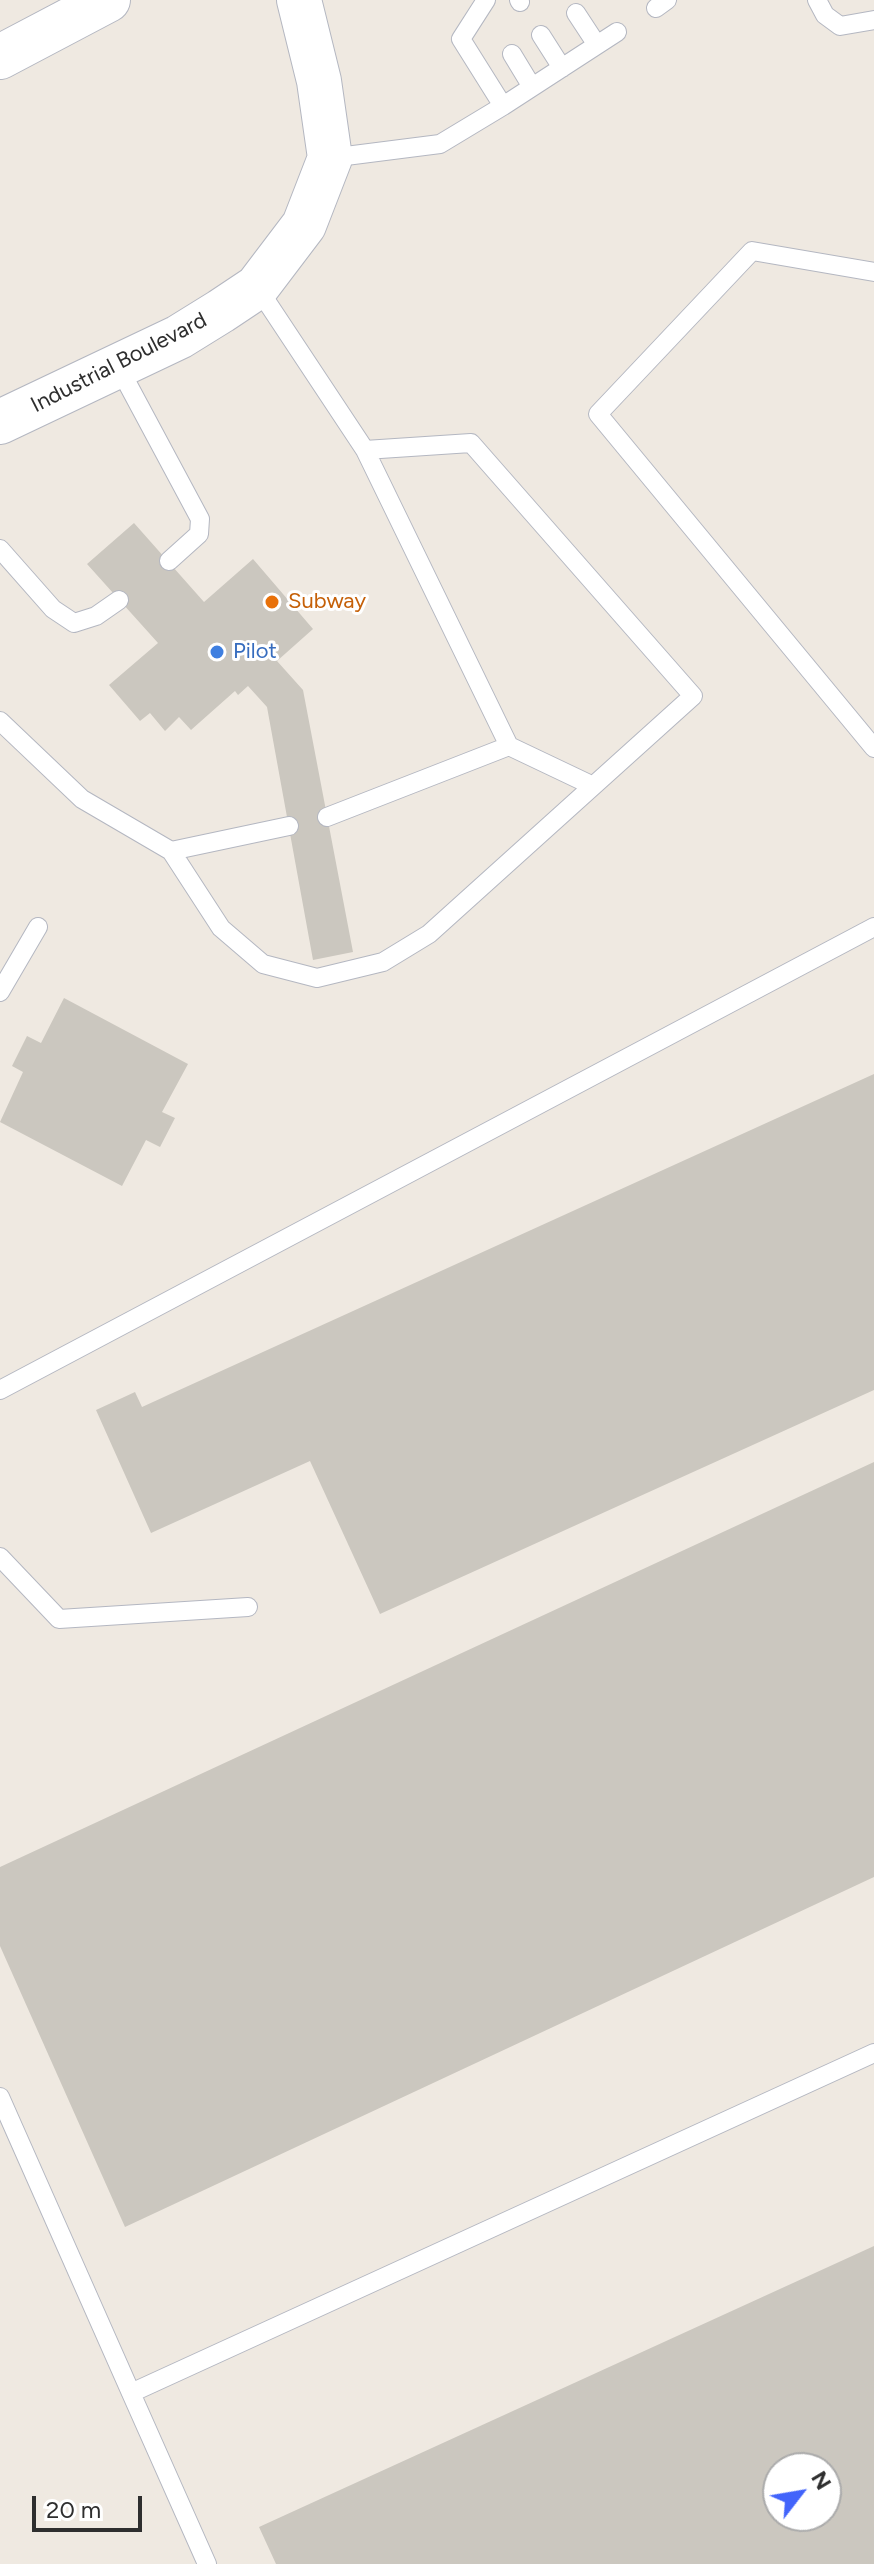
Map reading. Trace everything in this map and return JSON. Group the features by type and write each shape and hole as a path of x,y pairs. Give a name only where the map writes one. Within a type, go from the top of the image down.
{"street":[{"path":"0,57 108,0"},
{"name":"Industrial Boulevard","path":"0,422 179,337 257,287 304,225 330,158 319,81 299,0"}],"lane":[{"path":"817,0 825,15 840,26 874,20"},
{"path":"483,2 461,39 503,106"},
{"path":"483,2 491,20"},
{"path":"576,13 597,45"},
{"path":"330,158 440,144 617,32"},
{"path":"541,35 562,68"},
{"path":"512,54 532,87"},
{"path":"874,272 752,251 598,414 874,748"},
{"path":"257,287 365,450 509,746 591,785"},
{"path":"118,366 200,519 199,534 169,561"},
{"path":"0,721 82,799 171,851 221,928 263,964 317,978 383,962 429,934 693,696 471,443 365,450"},
{"path":"0,549 53,609 74,623 96,616 119,600"},
{"path":"327,817 509,746"},
{"path":"171,851 289,826"},
{"path":"0,992 38,927"},
{"path":"0,1390 874,927"},
{"path":"0,1557 59,1619 248,1607"},
{"path":"131,2393 874,2053"},
{"path":"0,2097 207,2564"}],"building":[{"path":"134,523 204,602 253,559 313,629 277,661 303,690 353,952 313,960 267,707 248,686 238,695 235,691 191,730 179,717 165,731 150,713 140,721 109,685 158,643 87,564"},
{"path":"64,998 188,1064 162,1112 175,1118 160,1147 146,1140 122,1186 0,1122 23,1072 12,1066 27,1036 41,1043"},
{"path":"874,1074 874,1390 380,1614 310,1461 151,1533 96,1410 135,1392 142,1407"},
{"path":"874,1462 874,1877 125,2227 0,1946 0,1867"},
{"path":"874,2246 874,2564 276,2564 259,2527"}],"place":[{"name":"Subway","path":"272,602"},
{"name":"Pilot","path":"217,652"}]}
